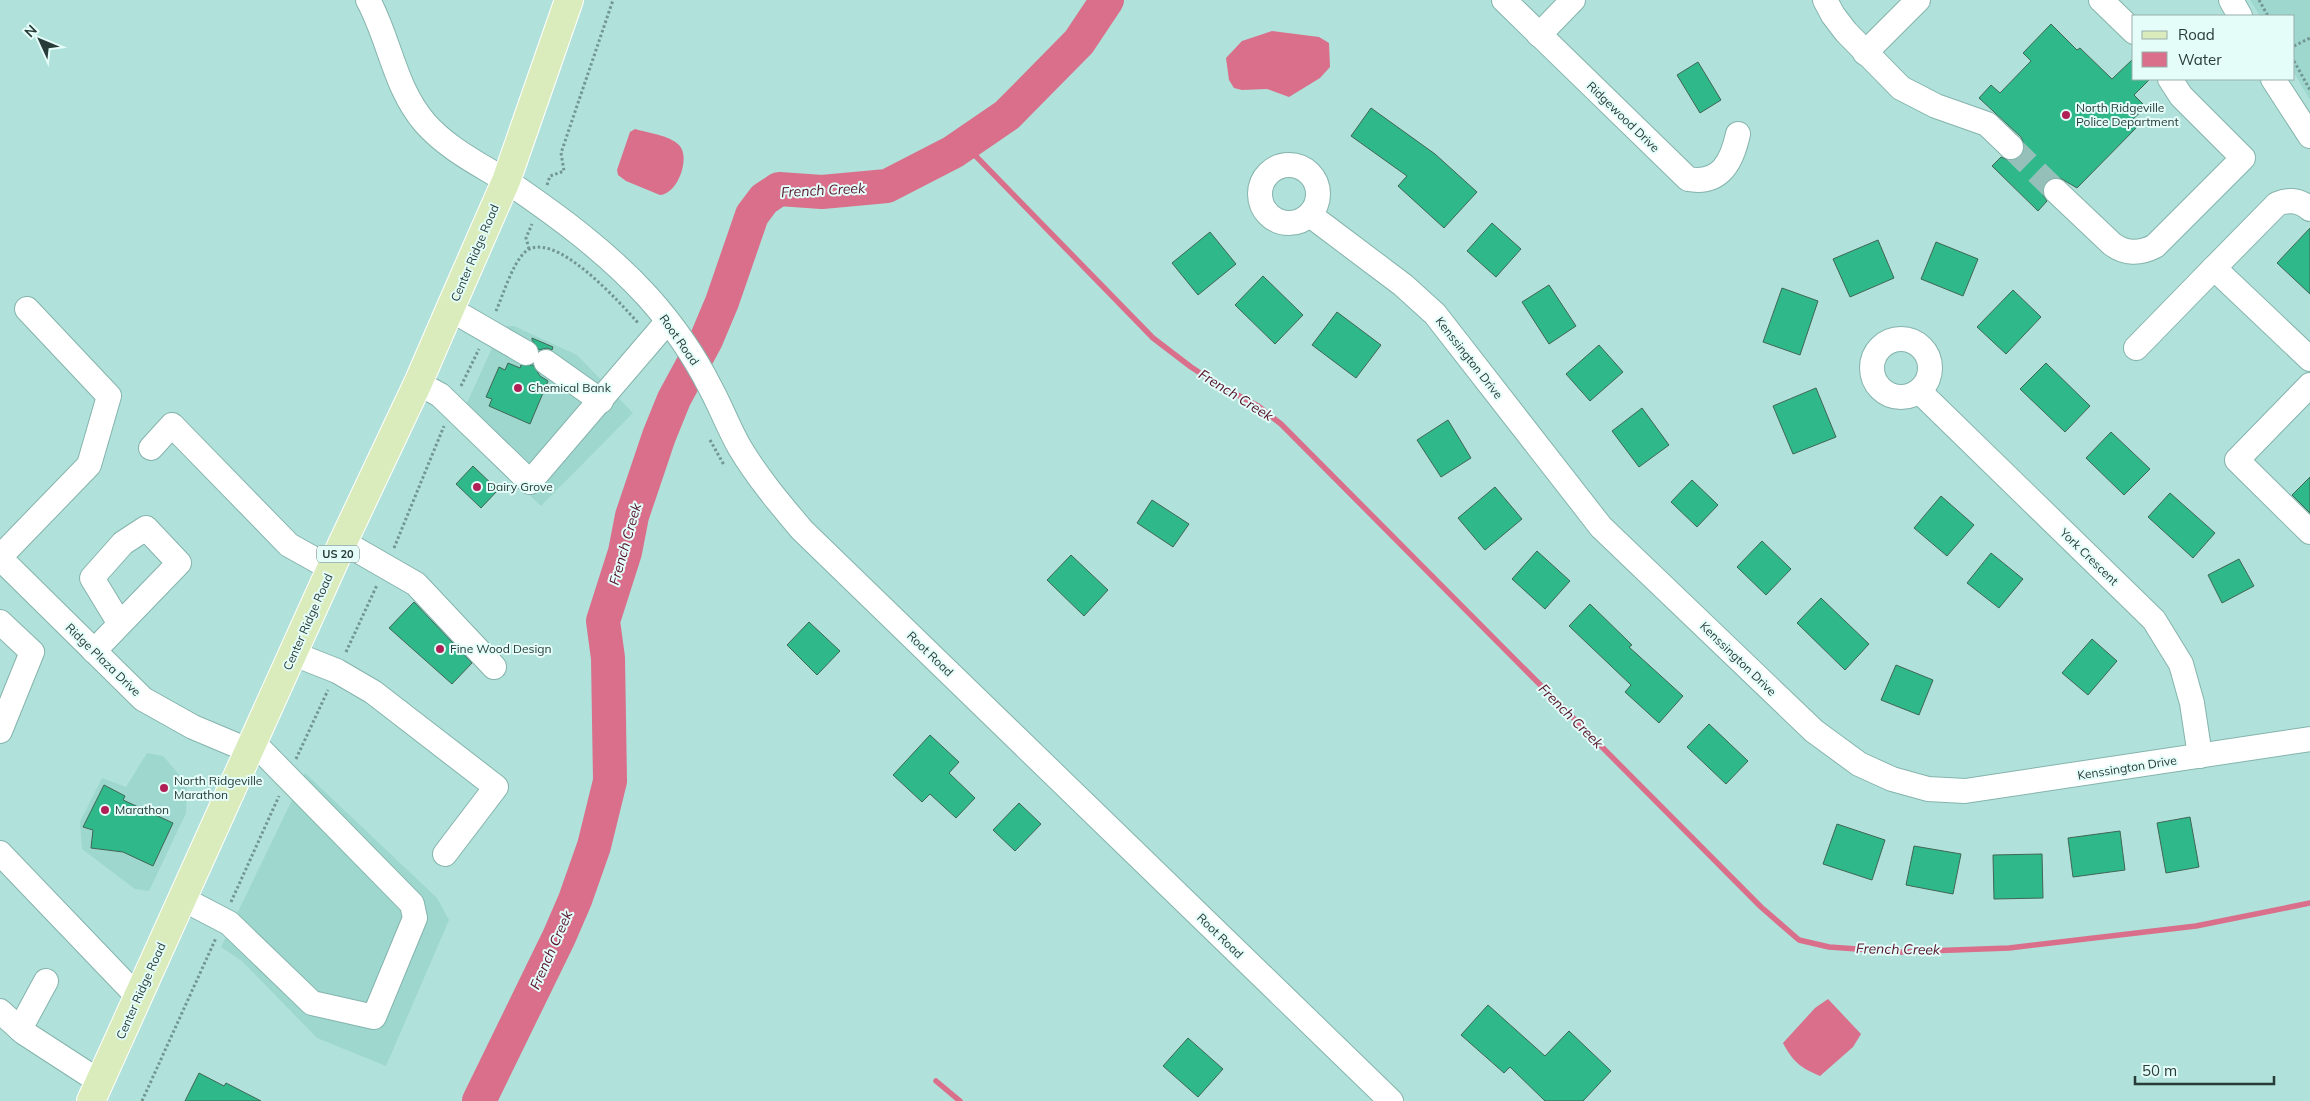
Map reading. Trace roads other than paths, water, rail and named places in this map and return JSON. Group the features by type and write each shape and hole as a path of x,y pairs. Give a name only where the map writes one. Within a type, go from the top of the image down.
{"main road":[{"name":"Center Ridge Road","path":"95,1091 450,310 506,181 569,0"}],"street":[{"name":"Root Road","path":"368,0 378,18 397,76 410,103 426,124 469,160 506,181 573,228 647,297 660,330 687,348 706,379 740,448 756,473 802,530 1391,1101"},
{"name":"Ridgewood Drive","path":"1504,0 1688,179 1700,181 1725,168 1731,159 1738,134"},
{"path":"1539,35 1574,0"},
{"path":"1825,0 1839,24 1895,83 1942,108 1979,119 1993,129 2011,147"},
{"path":"1865,53 1918,0"},
{"path":"2101,0 2132,30"},
{"path":"2232,0 2240,15"},
{"path":"2056,191 2116,248 2127,252 2141,252 2154,246 2243,158 2181,96 2171,80"},
{"path":"2274,80 2310,136"},
{"path":"2136,348 2277,204 2290,200 2310,209"},
{"name":"Kenssington Drive","path":"1310,215 1426,304 1451,332 1530,437 1617,544 1814,731 1859,764 1892,780 1928,788 1965,791 2310,739"},
{"path":"2214,268 2310,359"},
{"path":"0,557 89,465 109,396 27,309"},
{"path":"450,310 536,357 601,401"},
{"path":"418,383 440,396 530,482 660,330"},
{"path":"2310,385 2237,460 2310,532"},
{"name":"York Crescent","path":"1919,391 2154,620 2182,664 2192,703 2200,756"},
{"path":"151,448 172,425 289,545 332,569"},
{"path":"343,542 416,584 494,667"},
{"name":"Ridge Plaza Drive","path":"0,557 143,699 193,727 252,747"},
{"path":"0,622 32,652 0,732"},
{"path":"94,652 120,624"},
{"path":"294,654 337,671 373,692 496,787 445,854"},
{"path":"183,899 229,922 312,1003 374,1017 415,918 412,904 252,747"},
{"path":"0,853 138,997"},
{"path":"20,1029 46,981"},
{"path":"0,1011 95,1091"}],"water":[{"path":"1272,31 1319,37 1329,43 1330,67 1320,78 1289,97 1267,89 1242,90 1234,88 1229,80 1226,58 1242,41"},
{"path":"635,129 670,139 679,145 682,151 684,158 681,174 677,182 666,193 660,195 626,181 618,175 617,170 630,132"},
{"path":"1828,999 1861,1034 1853,1047 1820,1076 1798,1064 1783,1043 1815,1008"}],"waterway":[{"name":"French Creek","path":"479,1101 559,937 575,900 594,846 610,781 608,658 603,621 625,552 632,516 659,436 674,399 706,340 722,302 752,215 764,199 779,189 822,192 887,186 953,152 1007,115 1079,42 1107,0"},
{"name":"French Creek","path":"964,144 1153,338 1191,367 1217,384 1258,406 1281,424 1761,907 1799,940 1829,947 1900,952 2009,948 2196,926 2310,903"},
{"path":"936,1081 960,1101"}],"tunnel":[{"path":"2011,147 2056,191"}],"place":[{"name":"North Ridgeville Police Department","path":"2066,115"},
{"name":"Chemical Bank","path":"518,388"},
{"name":"Dairy Grove","path":"477,487"},
{"name":"Fine Wood Design","path":"440,649"},
{"name":"North Ridgeville Marathon","path":"164,788"},
{"name":"Marathon","path":"105,810"}]}
